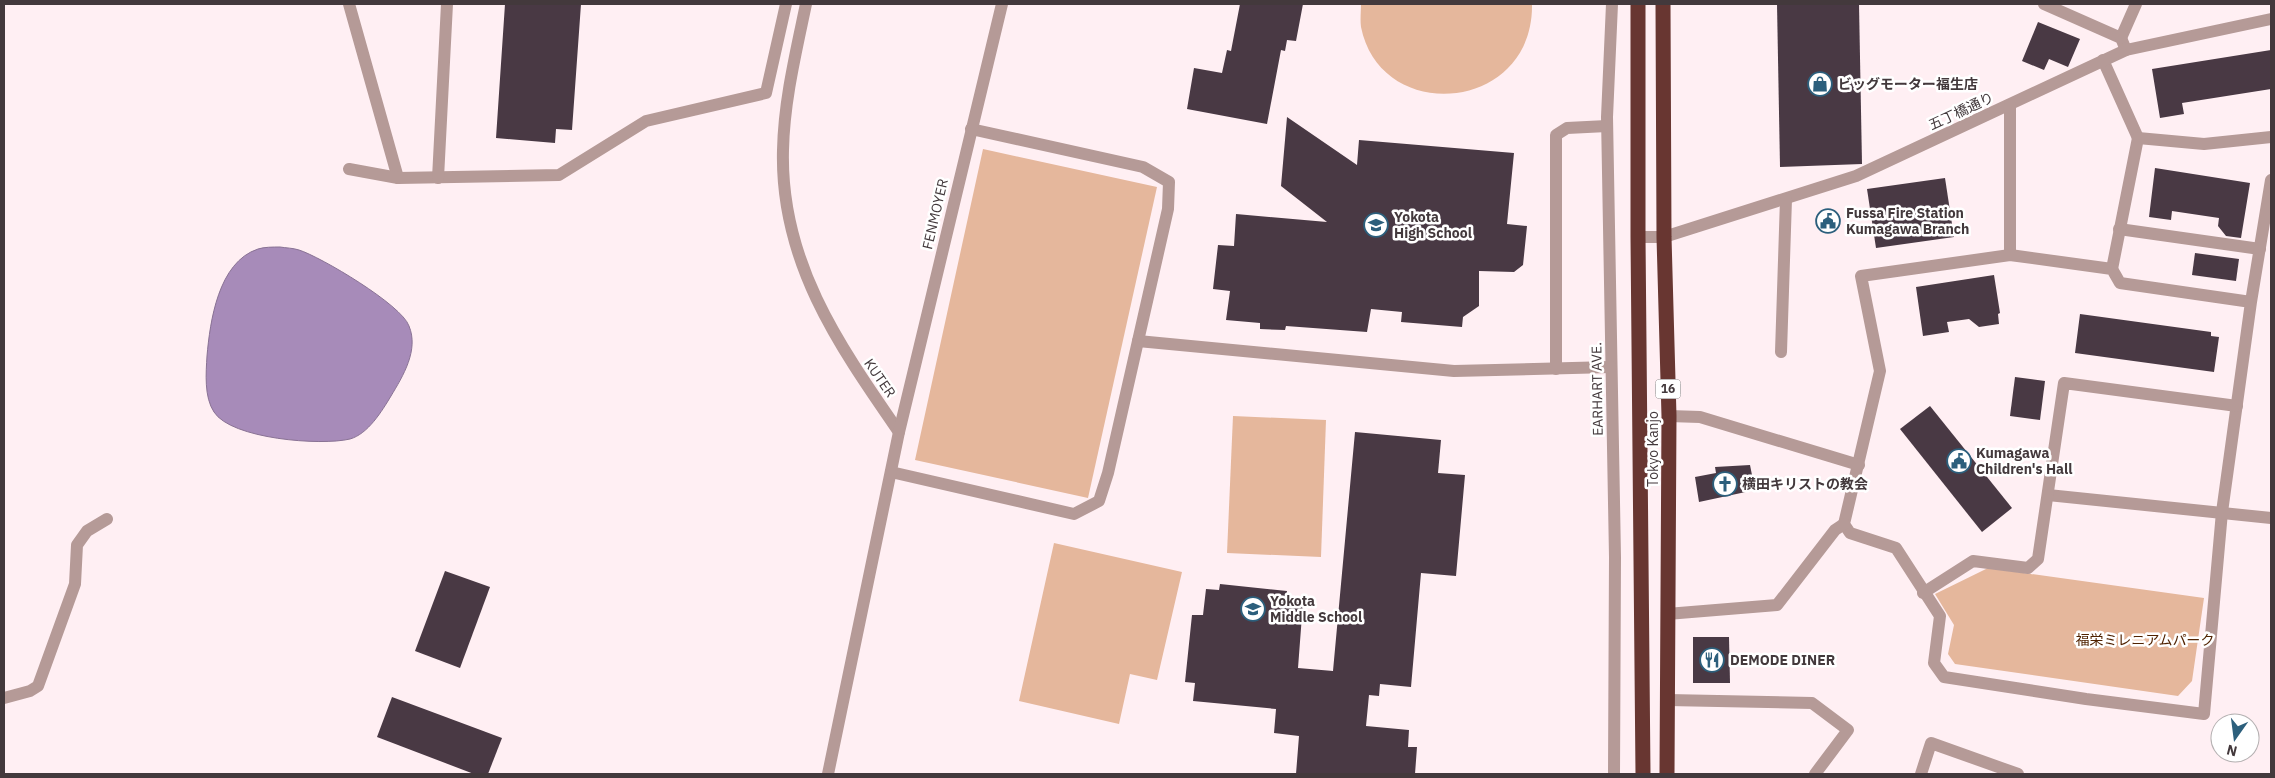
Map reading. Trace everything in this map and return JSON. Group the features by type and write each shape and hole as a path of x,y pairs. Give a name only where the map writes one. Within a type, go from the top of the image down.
{"highway":[{"name":"Tokyo Kanjo","path":"1638,4 1642,774"},
{"name":"Tokyo Kanjo","path":"1663,4 1664,237 1669,416 1667,774"}],"street":[{"path":"349,4 398,178"},
{"path":"438,178 447,4"},
{"path":"349,170 398,178 559,175 646,121 766,93 786,4"},
{"name":"KUTER","path":"806,4 790,81 783,150 786,207 798,258 822,312 852,363 899,432"},
{"name":"FENMOYER","path":"899,432 1002,4"},
{"name":"EARHART AVE.","path":"1612,4 1607,126 1615,557 1614,774"},
{"path":"2044,4 2124,44 2136,4"},
{"name":"五丁橋通り","path":"1638,237 1664,237 1856,176 2103,60 2124,44 2271,20"},
{"path":"2103,60 2138,138 2112,269 2120,283 2251,302"},
{"path":"2010,105 2010,254"},
{"path":"1556,369 1556,135 1567,128 1607,126"},
{"path":"891,472 1074,514 1099,501 1108,473 1168,209 1169,182 1144,167 971,129"},
{"path":"2138,138 2204,144 2271,137"},
{"path":"1844,524 1850,533 1896,548 1923,593 1940,616 1934,663 1944,677 2086,699 2204,714 2222,512 2251,302 2271,180"},
{"path":"1781,352 1786,199"},
{"path":"2120,229 2260,249"},
{"path":"1667,614 1776,605 1835,530 1844,524 1880,370 1861,276 2010,254 2112,269"},
{"path":"1138,341 1454,371 1611,367"},
{"path":"1923,593 1973,561 2028,568 2038,559 2064,383 2237,406"},
{"path":"1669,416 1700,417 1859,465"},
{"path":"828,774 899,432"},
{"path":"2048,495 2271,518"},
{"path":"4,698 30,691 38,686 75,584 77,545 87,531 107,519"},
{"path":"1668,700 1812,703 1848,730 1815,774"},
{"path":"1921,774 1931,743 2018,774"}],"green space":[{"path":"1361,4 1532,4 1526,40 1509,67 1484,85 1455,93 1424,92 1396,80 1374,59 1361,27"},
{"path":"983,149 1157,187 1088,498 915,460"},
{"path":"1233,416 1326,420 1321,557 1227,553"},
{"path":"1054,543 1182,572 1157,680 1130,674 1119,724 1019,701"},
{"name":"福栄ミレニアムパーク","path":"1988,568 2204,598 2192,681 2178,696 1955,664 1948,654 1954,625 1935,594"}],"shaded area":[{"path":"260,248 292,248 310,254 360,283 392,306 409,326 412,335 411,353 400,380 369,427 350,439 319,442 299,441 257,434 238,429 224,421 214,412 211,406 206,385 208,342 214,311 225,280 234,266 244,256"}],"building":[{"path":"505,4 581,4 572,130 556,129 555,143 496,138"},
{"path":"1240,4 1303,4 1296,41 1287,40 1285,51 1281,50 1267,124 1187,109 1194,68 1222,73 1227,50 1231,51"},
{"path":"1777,4 1859,4 1862,164 1780,167"},
{"path":"2038,22 2080,39 2068,67 2049,59 2044,70 2022,61"},
{"path":"2271,50 2271,89 2182,103 2184,114 2160,118 2152,69"},
{"name":"Yokota High School","path":"1287,117 1357,165 1359,140 1514,153 1507,224 1527,226 1523,265 1514,272 1479,271 1479,306 1463,317 1462,327 1401,322 1402,312 1371,309 1367,332 1286,326 1285,330 1260,329 1260,323 1226,320 1230,291 1213,289 1218,245 1234,246 1236,214 1327,222 1281,186"},
{"path":"2155,168 2250,183 2241,238 2226,236 2218,226 2219,218 2172,211 2171,220 2149,217"},
{"path":"1945,178 1954,237 1876,248 1867,189"},
{"path":"2195,253 2239,259 2236,281 2192,275"},
{"path":"1994,275 2000,313 1998,314 1999,324 1979,327 1969,319 1947,322 1949,332 1923,336 1916,287"},
{"path":"2080,314 2211,332 2211,336 2219,337 2214,372 2075,353"},
{"path":"2015,377 2045,381 2040,420 2010,416"},
{"path":"1930,406 2012,508 1982,532 1900,429"},
{"name":"Yokota Middle School","path":"1355,432 1441,440 1438,473 1465,475 1456,576 1421,573 1411,687 1380,684 1379,696 1369,695 1366,726 1409,730 1408,747 1417,747 1415,774 1296,774 1299,736 1274,733 1276,709 1193,701 1195,683 1185,682 1192,615 1203,615 1206,589 1219,590 1220,584 1287,591 1286,601 1303,602 1298,668 1333,671"},
{"name":"横田キリストの教会","path":"1750,465 1755,490 1699,502 1695,477 1716,473 1715,467"},
{"path":"445,571 490,587 460,668 415,651"},
{"path":"1693,637 1729,637 1730,683 1693,683"},
{"path":"392,697 502,738 488,774 474,774 377,737"}],"place":[{"name":"ビッグモーター福生店","path":"1820,84"},
{"name":"Fussa Fire Station Kumagawa Branch","path":"1828,221"},
{"name":"Yokota High School","path":"1376,225"},
{"name":"Kumagawa Children's Hall","path":"1959,461"},
{"name":"横田キリストの教会","path":"1725,484"},
{"name":"Yokota Middle School","path":"1253,609"},
{"name":"DEMODE DINER","path":"1712,660"}]}
